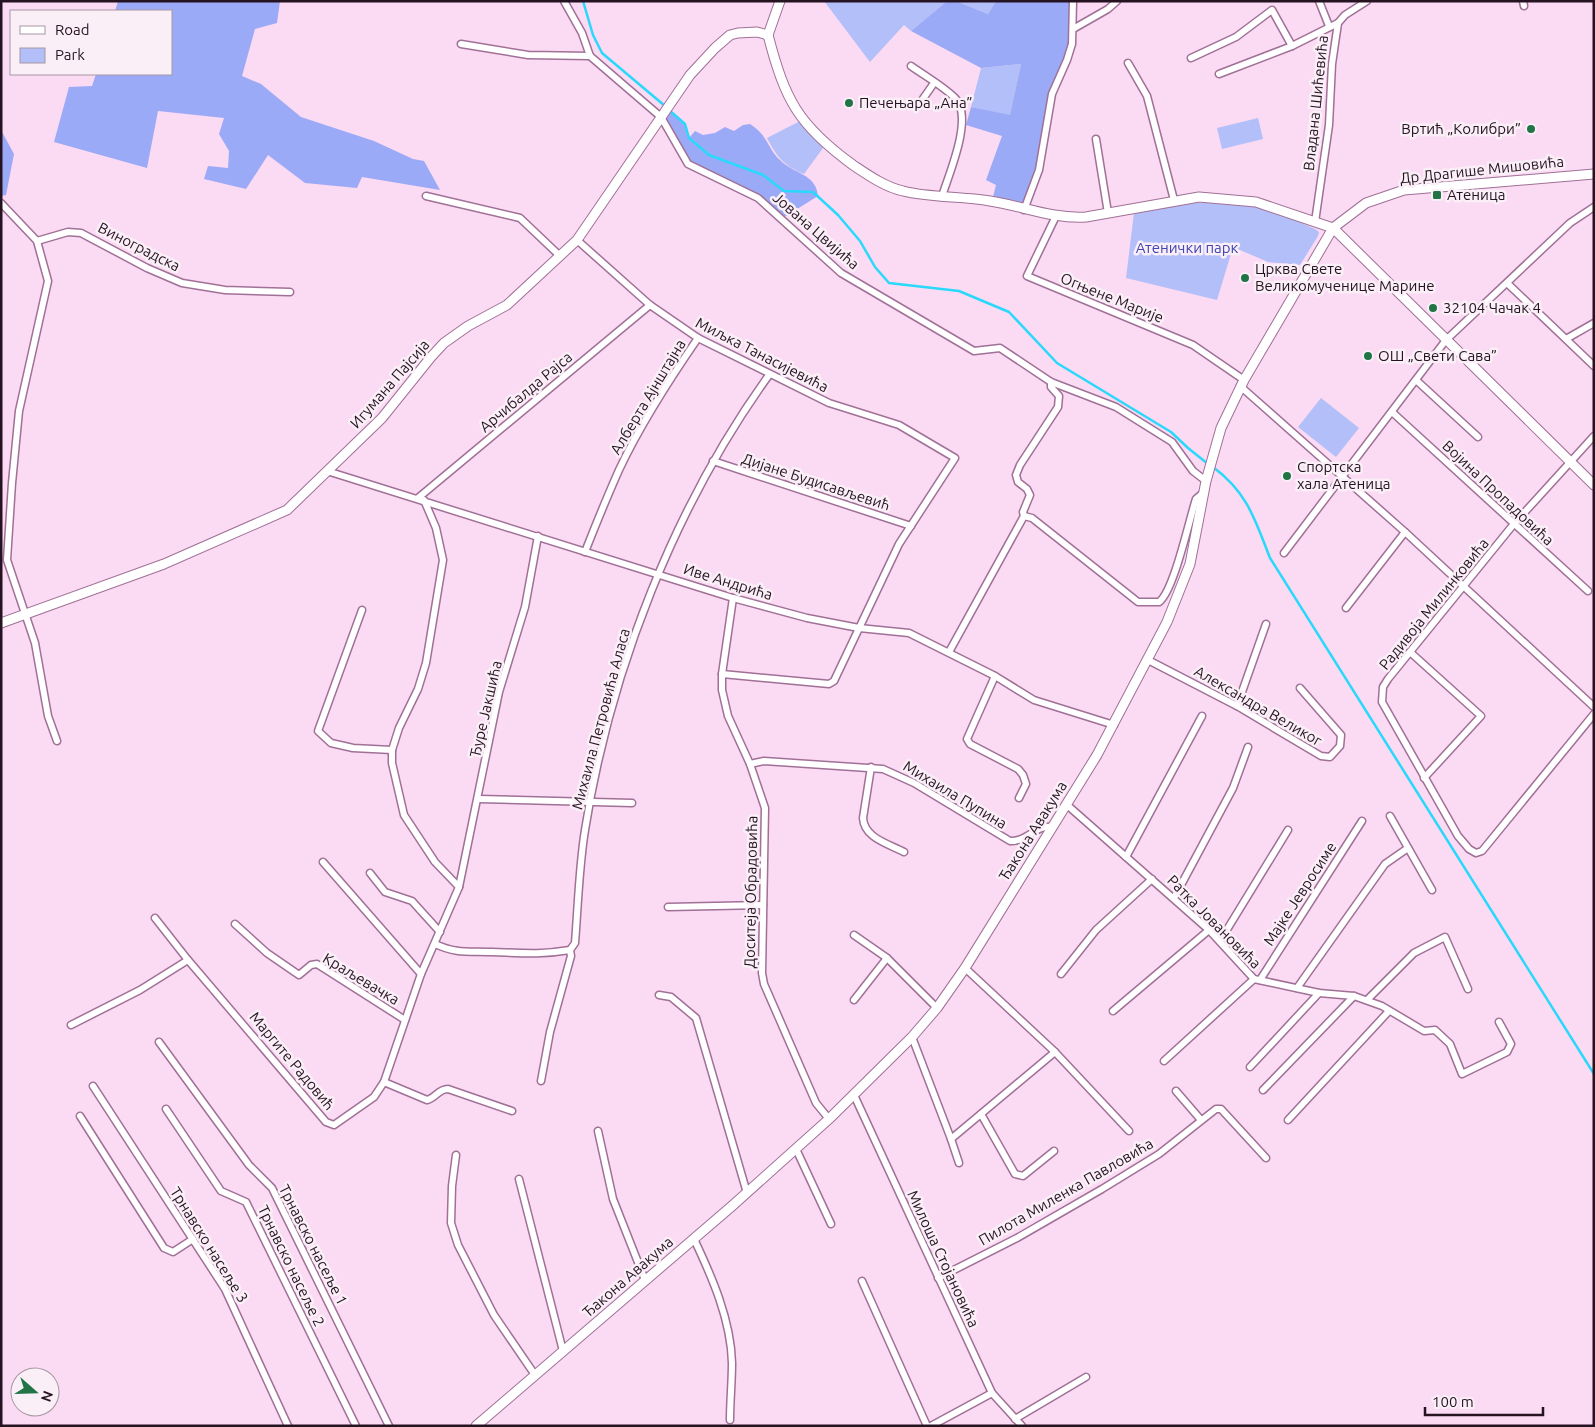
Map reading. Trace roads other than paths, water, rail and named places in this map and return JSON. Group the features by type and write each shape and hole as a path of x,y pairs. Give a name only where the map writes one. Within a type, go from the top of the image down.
{"street":[{"path":"460,44 528,55 590,56 582,33 564,1"},
{"path":"780,1 768,36 778,76 806,125 826,144 860,170 889,186 914,193 992,201 1056,216 1086,217 1199,196 1256,202 1333,228 1594,485"},
{"path":"1024,210 1039,170 1052,94 1068,60 1073,29 1073,1"},
{"path":"1073,29 1108,10 1116,1"},
{"path":"1319,1 1330,26"},
{"name":"Владана Шићевића","path":"1315,222 1328,125 1332,64 1338,23 1345,15 1367,1"},
{"path":"1191,58 1236,36 1272,10 1292,46"},
{"path":"1219,74 1292,46 1338,23"},
{"name":"Игумана Пајсија","path":"1,623 164,564 287,510 382,418 430,357 468,326 507,305 577,240 690,75 730,35 743,32 768,36"},
{"name":"Јована Цвијића","path":"590,56 661,117 688,164 758,198 841,273 974,351 1000,348 1051,382 1116,407 1172,442 1193,471 1206,479"},
{"path":"1128,63 1147,96 1174,200"},
{"path":"911,66 958,103 962,129 942,196"},
{"path":"920,103 934,83"},
{"path":"1096,139 1108,213"},
{"name":"Др Драгише Мишовића","path":"1206,479 1221,428 1242,383 1333,228 1366,204 1404,190 1594,174"},
{"path":"426,196 520,218 560,256"},
{"path":"1,204 37,241 48,281 20,411 12,483 7,560 37,652 48,716 57,741"},
{"path":"1284,553 1446,340 1570,223 1594,207"},
{"name":"Огњене Марије","path":"1056,216 1026,276 1193,345 1242,383"},
{"name":"Виноградска","path":"37,241 68,232 81,232 147,268 182,283 217,290 290,292"},
{"name":"Миљка Танасијевића","path":"577,240 650,305 698,338 769,375 829,403 899,425 955,458 910,526"},
{"path":"1507,283 1594,366"},
{"name":"Арчибалда Рајса","path":"421,499 650,305"},
{"path":"1566,339 1594,322"},
{"name":"Алберта Ајнштајна","path":"585,552 619,470 639,430 670,378 698,338"},
{"name":"Михаила Петровића Аласа","path":"541,1080 550,1032 571,956 570,950 575,943 585,831 591,802 621,680 638,626 659,574 713,461 740,414 769,375"},
{"path":"1416,380 1478,437"},
{"path":"949,652 1024,516 1023,512 1030,495 1027,489 1018,482 1016,475 1020,465 1058,408 1059,396 1051,387 1051,382"},
{"path":"1242,383 1594,707"},
{"name":"Војина Пропадовића","path":"1392,412 1588,591"},
{"name":"Радивоја Милинковића","path":"1594,436 1514,525 1410,652 1383,687 1382,702 1458,836 1468,849 1476,853 1482,851 1594,714"},
{"name":"Дијане Будисављевић","path":"713,461 910,526"},
{"name":"Иве Андрића","path":"327,471 733,598 807,618 859,628 909,633 994,676 1034,700 1114,725"},
{"name":"Ђакона Авакума","path":"476,1426 796,1149 912,1037 937,1008 965,968 1114,725 1148,660 1180,595 1190,564 1206,479"},
{"path":"1024,516 1032,518 1138,602 1159,602 1167,591 1173,576 1196,499 1203,493"},
{"path":"421,499 436,528 443,560 426,663 418,689 398,728 392,750 398,793 404,815 435,862 460,887"},
{"path":"722,674 829,684 834,681 899,544 910,526"},
{"path":"1346,608 1404,532"},
{"name":"Ђуре Јакшића","path":"460,887 499,692 523,614 538,536"},
{"name":"Доситеја Обрадовића","path":"733,598 722,674 722,690 728,716 750,764 764,808 762,973 764,984 816,1103 829,1119"},
{"path":"362,610 318,731 331,743 353,748 392,750"},
{"path":"1237,706 1266,624"},
{"path":"1410,652 1481,716 1424,778"},
{"name":"Александра Великог","path":"1148,660 1237,706 1320,756 1330,757 1340,746 1341,735 1300,688"},
{"path":"994,676 967,739 970,744 1021,772 1026,784 1018,798"},
{"path":"1126,857 1202,716"},
{"path":"1174,898 1233,788 1248,748"},
{"name":"Михаила Пупина","path":"750,764 764,762 871,767 895,774 914,783 1010,841 1021,840 1041,828 1052,827"},
{"path":"871,767 863,818 864,826 871,834 904,852"},
{"path":"479,799 632,803"},
{"name":"Ратка Јовановића","path":"1066,804 1209,930 1257,980 1319,993 1354,996 1367,1000 1424,1031 1435,1030 1450,1044 1462,1074 1507,1052 1510,1048 1511,1044 1499,1022"},
{"path":"1390,816 1432,890"},
{"name":"Мајке Јевросиме","path":"1164,1061 1257,980 1362,821"},
{"path":"1220,941 1288,830"},
{"path":"1297,988 1385,864 1408,848"},
{"path":"323,862 421,974"},
{"path":"370,873 385,892 412,901 440,932"},
{"path":"1061,974 1096,930 1152,879"},
{"name":"Маргите Радовић","path":"155,918 188,960 326,1122 334,1125 374,1096 384,1082 421,974 460,887"},
{"path":"668,907 763,905"},
{"name":"Краљевачка","path":"235,924 268,953 299,975 311,965 317,964 405,1020"},
{"path":"1113,1011 1209,930"},
{"path":"854,935 887,958 937,1008"},
{"path":"1367,1000 1414,953 1445,937 1468,989"},
{"path":"435,944 456,953 467,954 491,952 540,955 570,950"},
{"path":"854,1000 887,958"},
{"path":"71,1025 140,990 188,960"},
{"path":"965,968 1055,1052 1129,1131"},
{"path":"1250,1068 1319,993"},
{"path":"659,996 671,997 696,1018 747,1193"},
{"path":"1263,1090 1354,996"},
{"path":"1288,1120 1389,1011"},
{"path":"912,1037 959,1163"},
{"name":"Трнавско насеље 1","path":"159,1042 249,1165 272,1188 389,1426"},
{"path":"951,1139 1055,1052"},
{"path":"384,1082 427,1100 439,1091 448,1089 512,1111"},
{"name":"Трнавско насеље 3","path":"93,1086 193,1239 232,1303 288,1426"},
{"path":"1176,1091 1201,1120"},
{"name":"Милоша Стојановића","path":"854,1095 992,1393 1022,1426"},
{"name":"Пилота Миленка Павловића","path":"938,1278 1017,1238 1102,1189 1159,1154 1216,1108 1221,1110 1266,1158"},
{"name":"Трнавско насеље 2","path":"166,1109 221,1191 246,1202 356,1426"},
{"path":"981,1114 1015,1174 1023,1176 1054,1151"},
{"path":"80,1116 164,1248 173,1252 193,1239"},
{"path":"598,1130 613,1199 646,1280"},
{"path":"796,1149 831,1224"},
{"path":"456,1155 452,1186 451,1223 458,1245 494,1315 535,1375"},
{"path":"518,1179 563,1351"},
{"path":"694,1239 716,1285 723,1313 732,1361 730,1420"},
{"path":"862,1282 929,1426 992,1393"},
{"path":"1015,1419 1086,1377"}],"waterway":[{"path":"583,1 593,35 602,53 665,106"},
{"path":"669,110 685,124 689,138 709,155 763,175 784,191 813,192 838,215 860,241 875,267 889,283 959,291 1009,312 1057,363 1171,432 1208,464"},
{"path":"1213,467 1235,487 1249,508 1270,558 1594,1074"}],"place":[{"name":"Печењара „Ана”","path":"849,103"},
{"name":"Вртић „Колибри”","path":"1531,129"},
{"name":"Атеница","path":"1437,195"},
{"name":"Црква Свете Великомученице Марине","path":"1245,278"},
{"name":"32104 Чачак 4","path":"1433,308"},
{"name":"ОШ „Свети Сава”","path":"1368,356"},
{"name":"Спортска хала Атеница","path":"1287,476"}],"park label":[{"name":"Атенички парк","path":"1187,248"}]}
